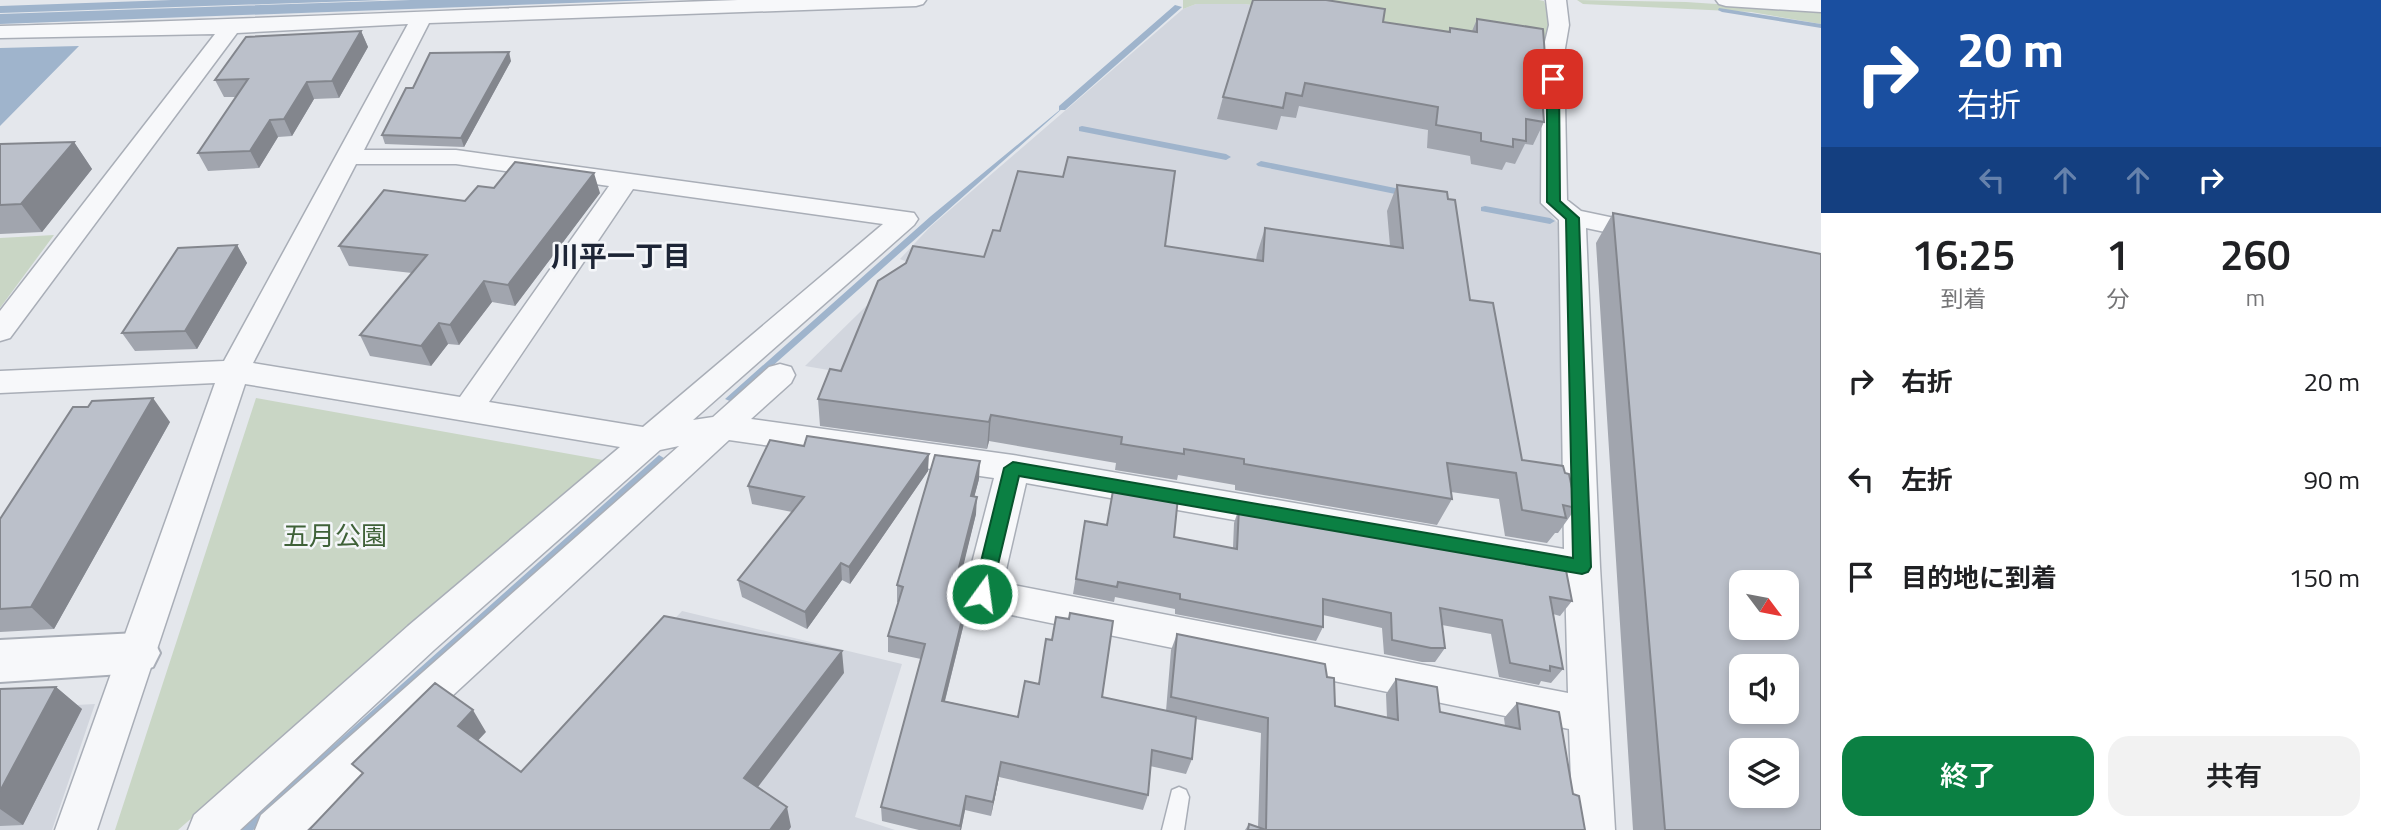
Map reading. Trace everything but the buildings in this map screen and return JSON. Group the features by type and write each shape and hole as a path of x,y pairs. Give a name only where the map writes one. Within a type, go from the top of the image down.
{"street":[{"path":"0,32 231,27 422,17 916,0"},
{"path":"1556,0 1559,25 1553,54 1554,202 1572,218 1677,239"},
{"path":"1726,0 1821,6"},
{"path":"76,830 234,371 422,17"},
{"path":"0,331 231,27"},
{"path":"209,830 421,638 905,219 456,157 346,157"},
{"path":"468,409 626,180"},
{"path":"1572,218 1582,567 1594,830"},
{"path":"0,382 234,371 649,440 722,427 1013,468 1582,567"},
{"path":"276,830 780,375"},
{"path":"1013,468 982,594 1588,715"},
{"path":"0,661 137,653"}],"lane":[{"path":"1173,830 1179,797"}],"shaded area":[{"path":"1196,4 1245,4 1545,47 1544,206 1560,226 1565,495 805,366 910,263 900,259 930,227 1183,9"},
{"path":"682,611 902,664 855,817 895,830 478,830"},
{"path":"95,704 52,830 0,830 0,709"}],"green space":[{"path":"1183,0 1539,0 1544,1 1552,24 1545,47 1245,4 1196,4 1183,9"},
{"path":"1577,0 1686,2 1821,11 1821,24 1751,12 1583,4"},
{"path":"54,235 0,308 0,238"},
{"name":"五月公園","path":"256,398 603,460 178,830 115,830"}],"water":[{"path":"244,0 384,0 0,13 0,8"},
{"path":"411,0 654,0 0,24 0,14"},
{"path":"79,46 0,126 0,48"},
{"path":"1073,99 732,402 725,399 931,216"},
{"path":"659,455 667,460 253,830 238,830"}],"waterway":[{"path":"0,8 244,0"},
{"path":"1062,108 1178,7"},
{"path":"1722,10 1821,26"},
{"path":"1082,129 1226,157"},
{"path":"1261,164 1410,194"},
{"path":"1485,209 1550,221"}],"district":[{"name":"川平一丁目","path":"621,255"}],"route":[{"path":"982,594 1013,468 1582,567 1572,218 1554,202 1553,79"}]}
